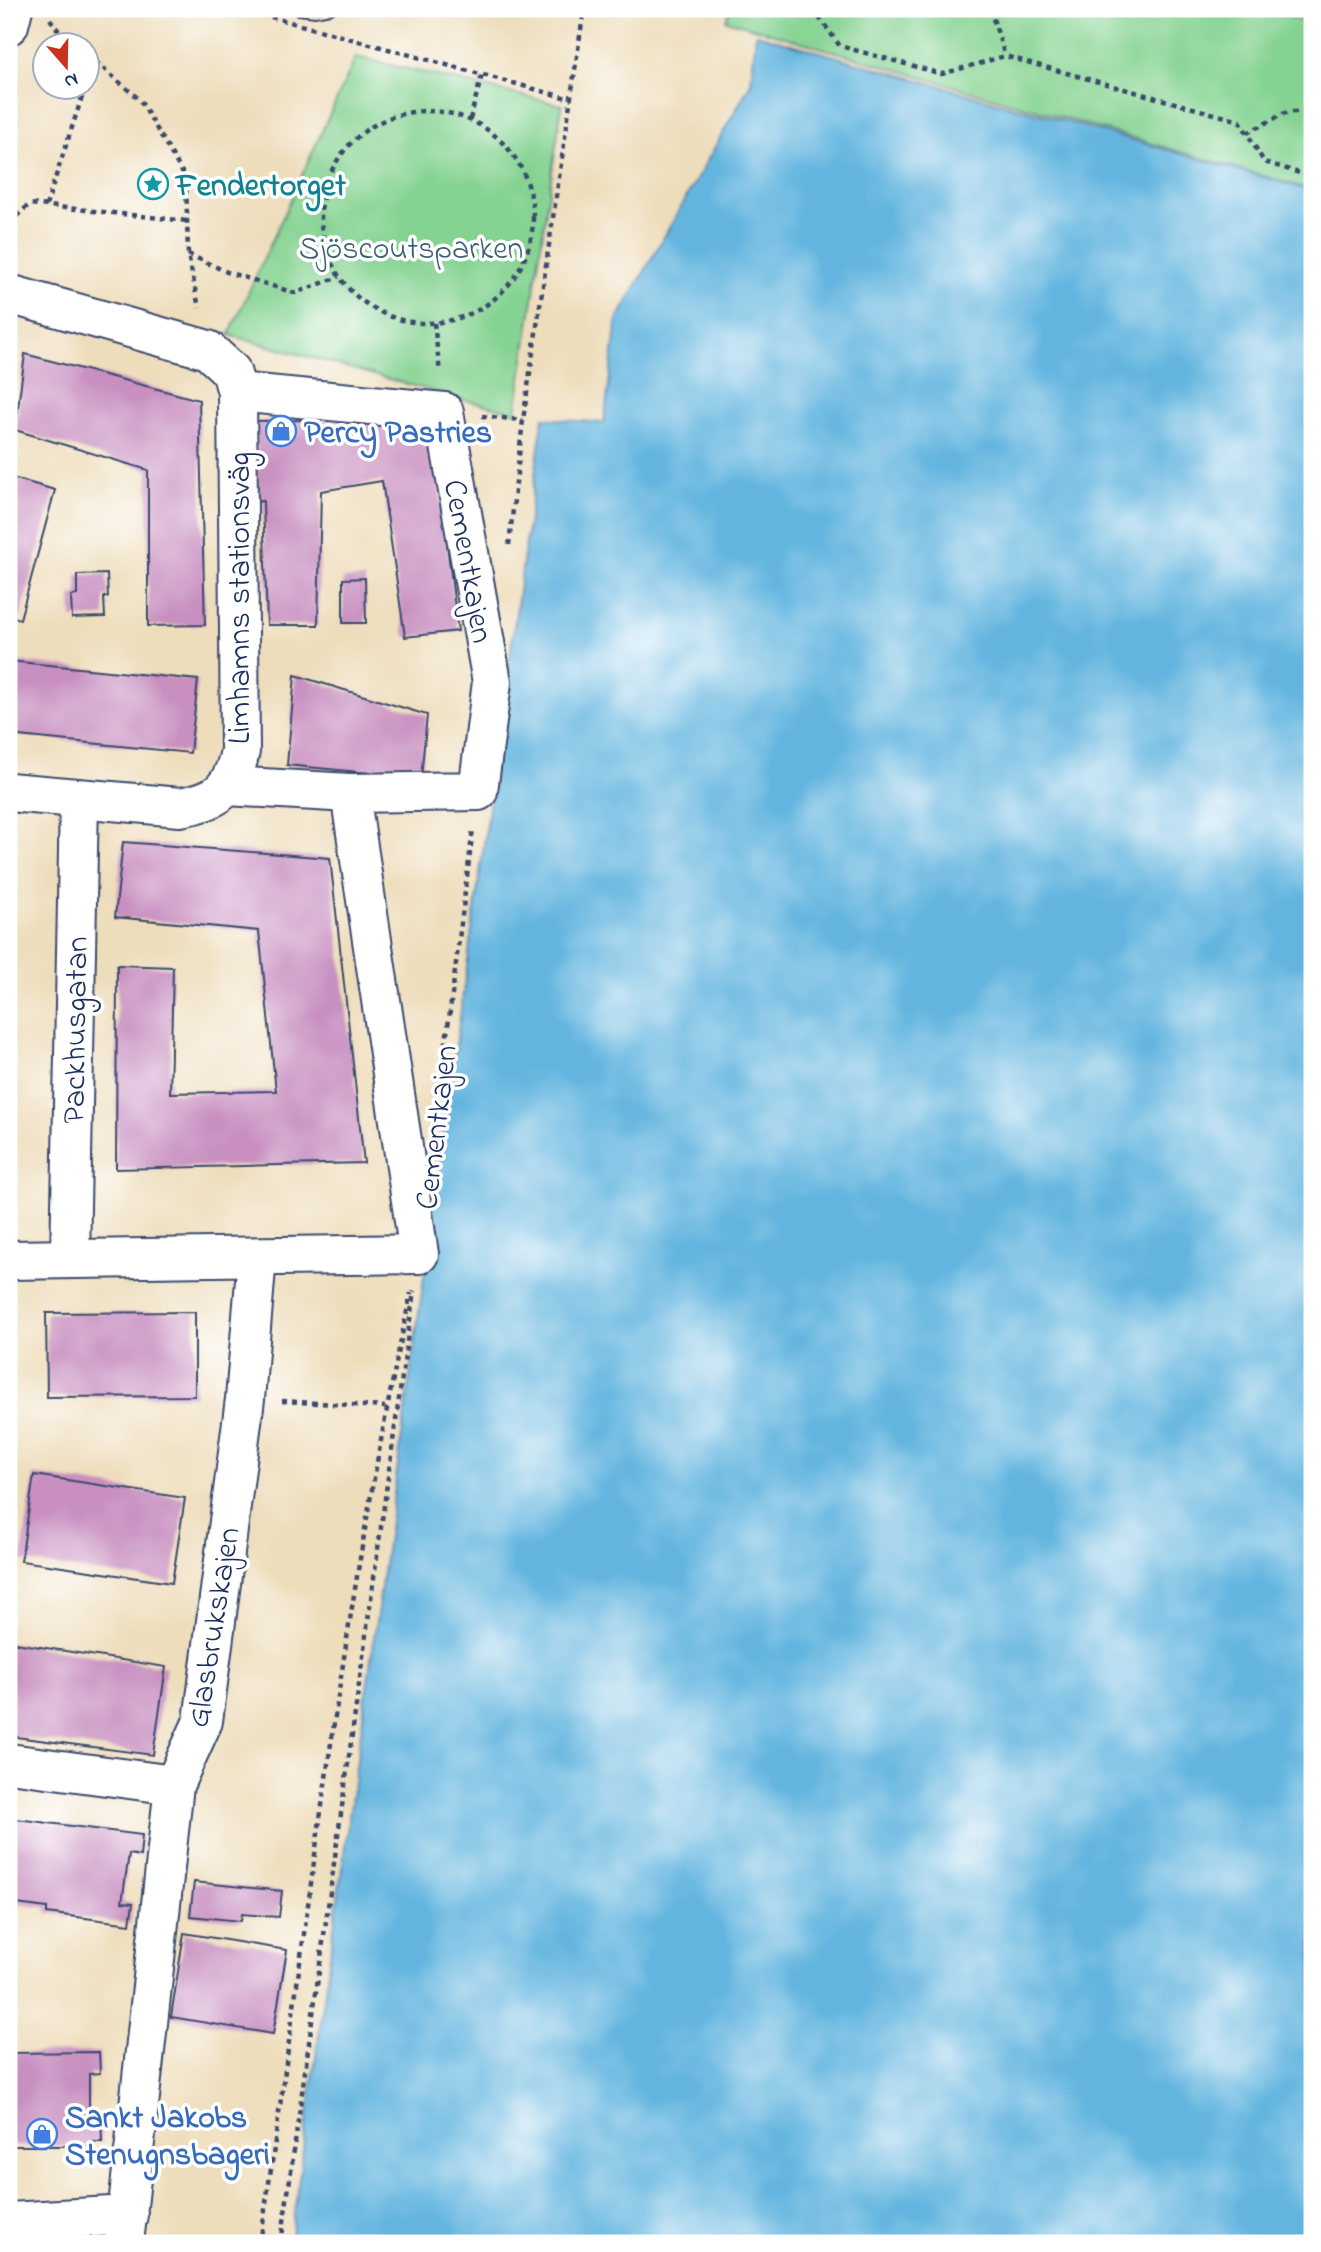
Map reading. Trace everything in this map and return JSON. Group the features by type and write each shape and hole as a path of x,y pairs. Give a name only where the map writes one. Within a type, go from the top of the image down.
{"street":[{"path":"9,25 13,9"},
{"path":"9,294 208,350 231,371 237,392 444,412"},
{"name":"Limhamns stationsväg","path":"9,792 180,807 201,804 216,797 227,786 236,770 240,751 237,392"},
{"name":"Cementkajen","path":"444,412 492,682 478,792"},
{"path":"227,786 350,793 478,792"},
{"name":"Cementkajen","path":"257,1257 419,1254 350,793"},
{"name":"Packhusgatan","path":"70,1259 79,800"},
{"path":"9,1260 257,1257"},
{"name":"Glasbrukskajen","path":"126,2229 174,1785 203,1721 245,1399 257,1257"},
{"path":"9,1763 174,1785"},
{"path":"9,2222 126,2229"}],"path":[{"path":"43,9 60,32"},
{"path":"242,9 570,99"},
{"path":"522,438 584,9"},
{"path":"813,9 840,46 942,74 1005,56 1240,121 1264,162 1312,177"},
{"path":"990,9 1005,56"},
{"path":"1286,9 1312,18"},
{"path":"102,68 139,100 186,179 188,254 208,350"},
{"path":"470,120 482,75"},
{"path":"46,206 80,102"},
{"path":"1247,133 1285,113 1312,110"},
{"path":"425,111 449,113 470,120 489,130 505,145 527,182 533,214 529,246 521,266 494,300 476,312 455,320 412,322 380,313 353,294 338,277 325,246 320,212 332,168 345,149 361,133 381,121 402,114 425,111"},
{"path":"9,223 30,204 187,221"},
{"path":"188,254 227,272 295,293 338,277"},
{"path":"434,323 444,412"},
{"name":"Cementkajen","path":"436,1118 478,792"},
{"path":"260,2243 325,1774 386,1407 419,1254"},
{"path":"281,2243 419,1254"},
{"path":"245,1399 386,1407"}],"green space":[{"path":"730,9 1267,9 1312,25 1312,190 726,20"},
{"name":"Sjöscoutsparken","path":"356,57 562,105 516,412 229,335"}],"water":[{"path":"756,34 1312,191 1312,2243 290,2243 543,418 604,423 617,320 751,83"}],"building":[{"path":"286,9 342,9 315,17 298,15"},
{"path":"25,354 199,400 205,625 148,626 148,470 15,430"},
{"path":"431,418 458,631 405,637 382,481 321,491 318,625 267,625 263,501 255,502 257,421"},
{"path":"9,477 55,490 20,619 9,616"},
{"path":"107,574 105,617 72,618 71,596 77,595 77,575"},
{"path":"365,578 366,623 343,623 343,579"},
{"path":"9,661 198,680 190,753 9,735"},
{"path":"295,675 427,715 421,778 287,765"},
{"path":"123,842 330,858 364,1163 116,1169 117,965 173,967 170,1093 276,1091 259,931 115,917"},
{"path":"195,1312 195,1396 47,1397 46,1313"},
{"path":"34,1475 185,1498 172,1583 21,1561"},
{"path":"9,1642 166,1667 153,1755 9,1736"},
{"path":"9,1818 142,1835 140,1856 129,1854 122,1902 133,1903 130,1924 47,1913 47,1908 9,1903"},
{"path":"194,1882 282,1891 279,1917 242,1914 241,1921 190,1916"},
{"path":"184,1933 287,1950 273,2034 171,2017"},
{"path":"99,2052 100,2073 89,2074 89,2116 101,2116 102,2142 91,2142 90,2146 9,2146 9,2053"}],"place":[{"name":"Fendertorget","path":"153,184"},
{"name":"Percy Pastries","path":"281,431"},
{"name":"Sankt Jakobs Stenugnsbageri","path":"42,2134"}]}
